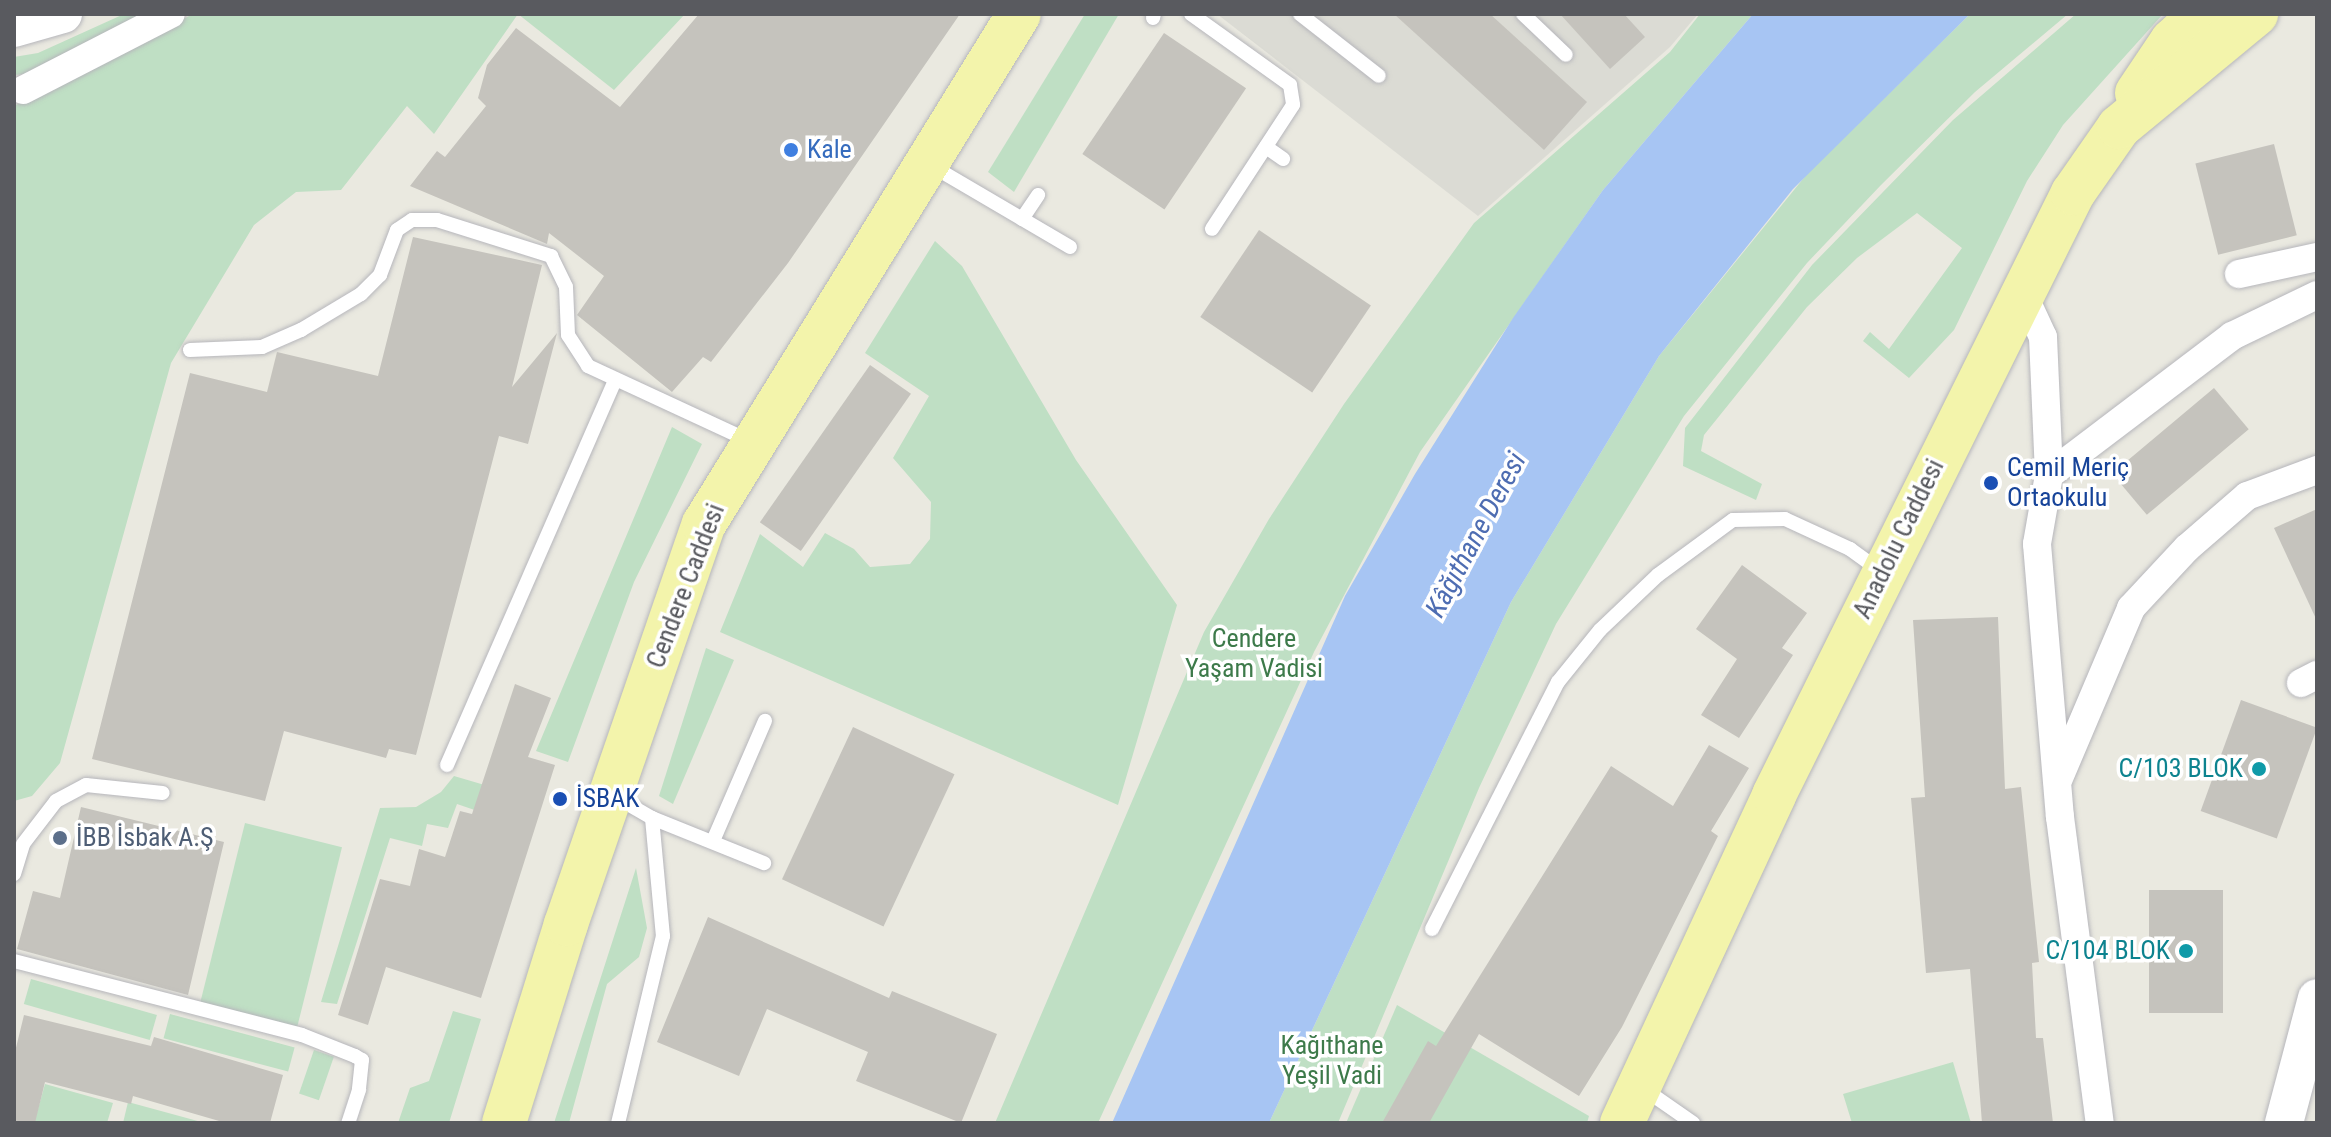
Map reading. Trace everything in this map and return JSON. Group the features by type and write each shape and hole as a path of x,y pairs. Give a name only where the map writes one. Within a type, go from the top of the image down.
{"main road":[{"name":"Cendere Caddesi","path":"504,1123 609,795 704,524 1019,14"},
{"path":"2119,127 2155,63 2201,14"},
{"name":"Anadolu Caddesi","path":"1630,1104 1882,572 2073,193 2119,127 2256,14"}],"street":[{"path":"14,28 63,14"},
{"path":"23,90 171,14"},
{"path":"2239,274 2317,257"},
{"path":"2023,294 2043,337 2049,475 2037,544 2057,782 2100,1123"},
{"path":"2049,475 2232,336 2317,295"},
{"path":"2057,782 2131,608 2187,548 2247,496 2317,470"},
{"path":"2284,1123 2317,998"}],"lane":[{"path":"1191,14 1290,85 1293,105 1212,229"},
{"path":"1300,14 1379,76"},
{"path":"1523,14 1566,55"},
{"path":"1266,147 1283,159"},
{"path":"926,162 1070,247"},
{"path":"1022,219 1038,195"},
{"path":"190,350 262,347 301,330 361,294 380,275 397,230 412,220 437,220 551,256 562,269 568,335 576,353 614,382 752,442"},
{"path":"447,765 614,382"},
{"path":"1432,929 1558,682 1600,630 1658,575 1733,520 1785,519 1850,549 1882,572"},
{"path":"713,841 765,721"},
{"path":"14,874 32,832 56,801 86,785 163,793"},
{"path":"609,795 652,818 764,863"},
{"path":"618,1123 663,936 652,818"},
{"path":"14,830 32,832"},
{"path":"14,961 302,1035 355,1056 362,1060 359,1090 348,1123"},
{"path":"1630,1104 1693,1123"}],"shaded area":[{"path":"1217,14 1698,14 1670,47 1478,216"}],"green space":[{"path":"124,14 156,14 35,73 14,75 14,57 38,53"},
{"path":"193,14 518,14 434,134 407,106 341,190 296,192 254,225 171,363 60,763 32,796 14,801 14,106"},
{"path":"518,14 685,14 614,90"},
{"path":"1085,14 1119,14 1014,192 988,172"},
{"name":"Cendere Yaşam Vadisi","path":"1700,14 1753,14 1603,190 1420,452 1314,652 1098,1123 995,1123 1204,632 1269,519 1344,404 1474,223 1670,52"},
{"name":"Kağıthane Yeşil Vadi","path":"1970,14 2068,14 1975,92 1881,185 1807,263 1684,416 1556,624 1479,788 1338,1123 1269,1123 1511,602 1659,356 1807,174"},
{"path":"2076,14 2163,14 2063,125 2027,181 1954,330 1909,378 1863,341 1870,332 1889,349 1962,248 1917,213 1857,258 1807,307 1704,435 1701,451 1762,484 1756,500 1683,466 1685,428 1812,265 1953,120"},
{"path":"935,241 962,266 1076,460 1177,605 1118,805 720,632 760,534 803,567 825,533 854,549 870,567 910,564 930,539 931,502 893,458 929,396 865,353"},
{"path":"672,427 702,444 634,582 568,762 536,751"},
{"path":"706,648 734,660 673,804 659,796"},
{"path":"454,776 542,802 501,819 457,804 448,828 427,824 422,846 390,838 337,1004 321,1002 380,808 416,807 441,792"},
{"path":"245,823 342,847 297,1029 200,1004"},
{"path":"636,868 647,928 639,957 607,984 569,1123 554,1123"},
{"path":"31,979 157,1015 150,1040 24,1004"},
{"path":"1397,1005 1589,1116 1587,1123 1346,1123"},
{"path":"453,1011 481,1019 449,1123 398,1123 410,1088 429,1081"},
{"path":"170,1014 295,1047 288,1072 164,1038"},
{"path":"314,1050 334,1057 319,1100 299,1093"},
{"path":"1953,1062 1971,1123 1852,1123 1843,1094"},
{"path":"45,1084 113,1103 107,1123 34,1123"},
{"path":"128,1102 205,1123 123,1123"}],"water":[{"name":"Kâğıthane Deresi","path":"1753,14 1970,14 1793,189 1659,356 1511,602 1269,1123 1112,1123 1345,596 1415,474 1513,318 1603,190"}],"building":[{"path":"699,14 960,14 788,263 711,362 703,357 672,392 577,315 604,276 549,233 547,244 410,186 437,151 445,157 486,106 478,98 487,65 516,28 620,107"},
{"path":"1394,14 1490,14 1587,102 1544,150"},
{"path":"1560,14 1624,14 1645,37 1610,69"},
{"path":"1164,33 1246,88 1164,209 1082,154"},
{"path":"2274,144 2297,235 2218,255 2195,164"},
{"path":"1259,230 1371,305 1312,393 1200,317"},
{"path":"413,237 542,265 512,387 557,333 528,444 499,436 416,755 389,749 386,758 284,731 265,801 92,759 190,373 267,392 277,352 378,376"},
{"path":"870,365 911,394 801,551 760,522"},
{"path":"2214,388 2249,429 2147,515 2112,473"},
{"path":"2317,509 2317,621 2274,528"},
{"path":"1742,565 1807,613 1782,648 1793,655 1739,738 1701,715 1737,659 1696,629"},
{"path":"1998,617 2005,789 2021,787 2039,962 2032,963 2036,1038 2043,1038 2053,1123 1982,1123 1970,969 1926,973 1911,798 1925,797 1913,620"},
{"path":"515,684 551,698 528,757 555,765 481,998 386,967 368,1025 338,1015 380,879 410,886 419,849 445,857 460,811 472,814"},
{"name":"C/103 BLOK","path":"2241,700 2317,728 2277,839 2201,811"},
{"path":"853,727 955,774 884,927 782,879"},
{"path":"1709,745 1749,768 1711,831 1718,836 1622,1027 1579,1096 1479,1034 1429,1123 1382,1123 1428,1041 1436,1046 1611,766 1673,806"},
{"path":"81,807 224,842 188,995 17,949 33,891 60,898"},
{"name":"C/104 BLOK","path":"2149,890 2223,890 2223,1013 2149,1013"},
{"path":"708,917 889,998 892,991 997,1034 961,1123 856,1081 868,1052 767,1009 739,1076 657,1042"},
{"path":"24,1015 151,1046 154,1037 283,1075 270,1123 226,1123 133,1096 131,1104 45,1082 35,1123 14,1123 14,1056"}],"place":[{"name":"Kale","path":"791,150"},
{"name":"Cemil Meriç Ortaokulu","path":"1991,483"},
{"name":"C/103 BLOK","path":"2259,769"},
{"name":"İSBAK","path":"560,799"},
{"name":"İBB İsbak A.Ş","path":"60,838"},
{"name":"C/104 BLOK","path":"2186,951"}]}
